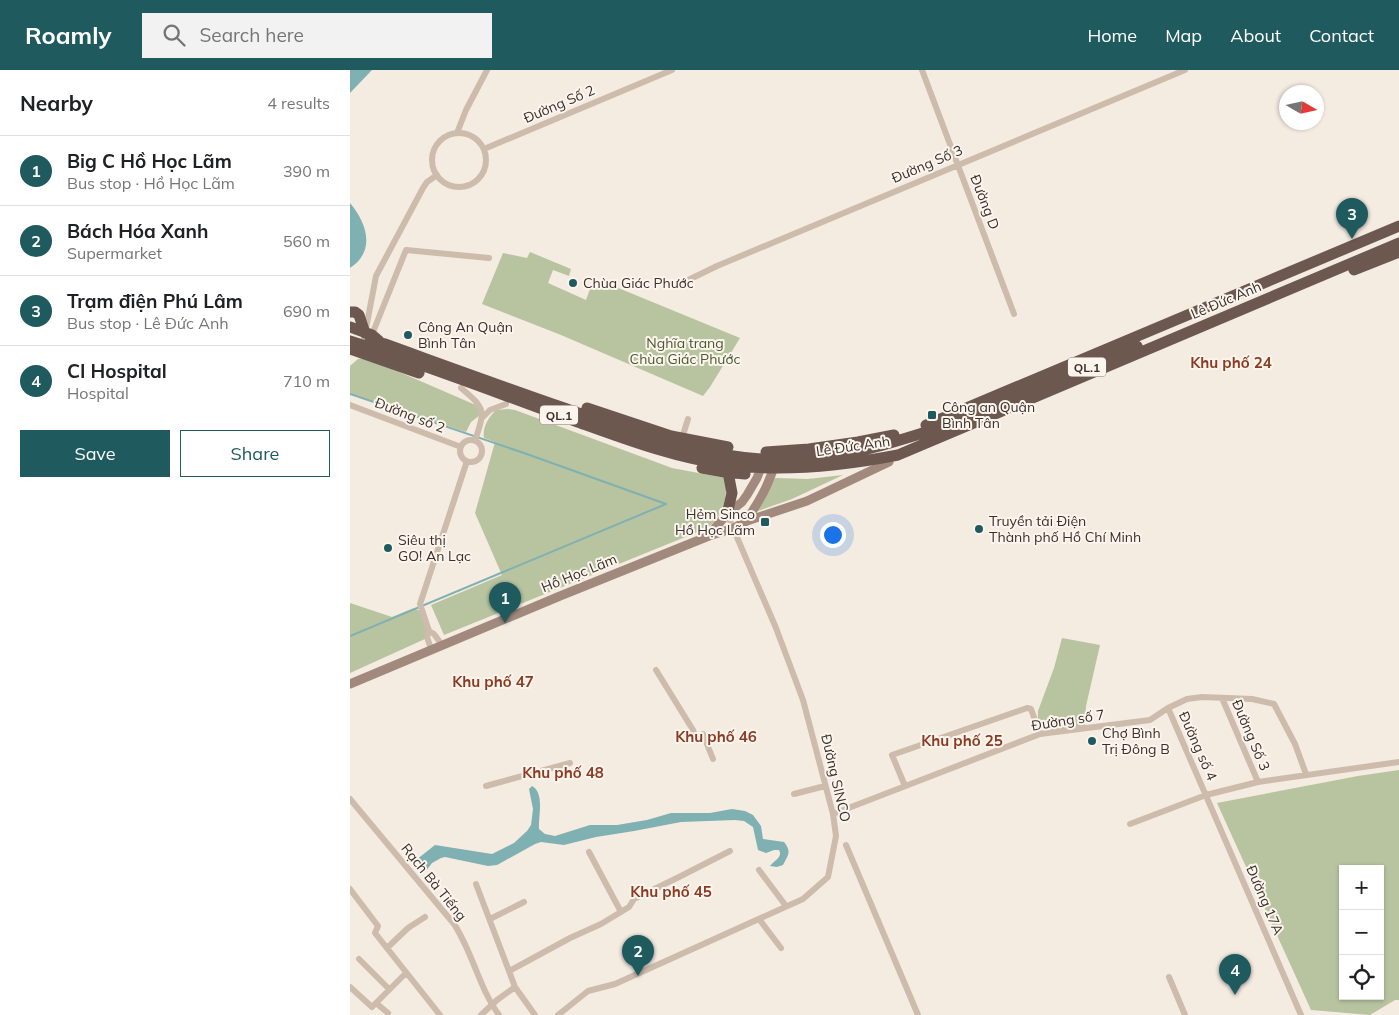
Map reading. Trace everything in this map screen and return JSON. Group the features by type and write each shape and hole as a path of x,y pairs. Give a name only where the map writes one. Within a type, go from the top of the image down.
{"highway":[{"name":"Lê Đức Anh","path":"350,328 385,344 631,432 706,452 769,464 888,436 926,425 1399,226"},
{"name":"Lê Đức Anh","path":"351,350 675,462 728,469 867,450 954,423 1399,236"},
{"name":"Lê Đức Anh","path":"460,371 481,373 682,438 716,446 799,476 893,459 948,442 1381,255 1399,243"},
{"name":"Lê Đức Anh","path":"1381,255 1399,252"},
{"path":"350,312 355,312 359,315 368,337"},
{"name":"Lê Đức Anh","path":"350,334 368,337"},
{"name":"Lê Đức Anh","path":"351,350 653,449 728,469"},
{"path":"726,514 732,493 728,469"}],"main road":[{"name":"Hồ Học Lãm","path":"350,684 442,644 709,536 807,501 893,459"},
{"path":"709,536 726,514 742,502 769,464"},
{"name":"Hồ Học Lãm","path":"744,522 758,504 769,464"}],"street":[{"path":"457,133 466,110 487,70"},
{"name":"Đường Số 2","path":"484,149 672,70"},
{"name":"Đường D","path":"922,70 1014,314"},
{"name":"Đường Số 3","path":"680,284 717,266 1185,70"},
{"path":"457,133 474,137 484,149 486,156 485,168 480,178 470,185 459,188 453,187 442,182 437,175 432,162 434,150 446,137 457,133"},
{"path":"368,337 374,286 379,270 423,188 427,182 437,175"},
{"path":"368,337 406,250 489,258"},
{"path":"461,388 478,402 481,407 482,418 475,441"},
{"path":"482,418 490,410 506,404"},
{"name":"Đường số 2","path":"350,405 461,447"},
{"path":"682,438 688,419"},
{"path":"468,440 475,441 480,446 481,453 478,459 467,461 462,457 461,447 468,440"},
{"path":"431,649 427,637 429,631 420,604 467,461"},
{"name":"Đường SINCO","path":"558,1015 588,991 615,984 803,899 828,877 836,836 833,814 803,700 776,628 734,528 726,514"},
{"path":"429,631 442,644"},
{"path":"656,670 695,737"},
{"name":"Đường số 7","path":"833,814 1040,734 1150,720 1168,708 1187,699 1202,697 1222,698"},
{"path":"1222,698 1252,699 1274,704 1295,744 1306,774"},
{"name":"Đường Số 3","path":"1222,698 1258,782"},
{"path":"905,786 892,755 1027,708 1031,709 1040,734"},
{"name":"Đường số 4","path":"1168,708 1206,795"},
{"path":"703,734 713,759"},
{"path":"1130,824 1206,795 1258,782 1399,762"},
{"path":"486,786 570,763"},
{"path":"794,794 826,786"},
{"name":"Đường 17A","path":"1206,795 1301,1015"},
{"name":"Rạch Bà Tiếng","path":"350,799 454,924 465,941 490,1005 499,1015"},
{"name":"Rạch Bà Tiếng","path":"350,804 452,926 495,1015"},
{"path":"846,845 918,1015"},
{"path":"509,971 570,938 601,924 629,907 634,899 730,850"},
{"path":"589,852 621,912"},
{"path":"759,870 786,906"},
{"path":"476,884 515,987 535,1015"},
{"path":"350,889 378,926 375,933 440,1015"},
{"path":"490,919 524,902"},
{"path":"387,948 408,928 425,917"},
{"path":"759,919 781,948"},
{"path":"359,959 389,989"},
{"path":"374,1005 406,973"},
{"path":"1169,977 1185,1015"},
{"path":"350,987 388,1013"},
{"path":"481,1015 490,1005 515,987"}],"green space":[{"name":"Nghĩa trang Chùa Giác Phước","path":"530,252 571,269 569,276 553,270 548,283 586,300 594,278 740,338 703,396 561,335 482,304 503,253 527,258"},
{"path":"367,358 478,406 480,415 471,422 466,432 350,394 350,366 358,359"},
{"path":"508,409 672,468 725,478 726,495 720,512 715,521 705,529 444,635 431,605 502,575 475,513 495,442 484,438 485,426 496,410"},
{"path":"843,475 792,499 758,511 775,478 808,479"},
{"path":"350,603 392,617 414,608 420,611 428,632 425,639 350,673"},
{"path":"1062,638 1100,645 1086,706 1085,726 1046,731 1038,721 1038,711 1054,668"},
{"path":"1399,770 1399,1000 1395,1000 1370,1015 1311,1010 1217,803"}],"water":[{"path":"350,70 372,70 350,93"},
{"path":"350,203 361,219 366,237 366,245 358,261 350,268"},
{"path":"532,786 536,789 540,800 539,829 545,834 555,836 590,825 617,825 647,820 671,813 710,813 732,809 745,811 753,815 761,826 763,839 784,842 788,848 788,854 783,865 777,867 770,866 779,857 779,850 766,853 758,850 753,827 744,821 735,820 681,822 596,837 564,845 541,842 497,865 488,866 445,857 432,863 425,872 416,860 435,845 492,854 514,843 531,825 533,809 529,789"}],"waterway":[{"path":"350,394 666,504"},
{"path":"350,636 666,504"}],"place":[{"name":"Trạm điện Phú Lâm","path":"1352,239"},
{"name":"Chùa Giác Phước","path":"573,283"},
{"name":"Công An Quận Bình Tân","path":"408,335"},
{"name":"Công an Quận Bình Tân","path":"932,415"},
{"name":"Hẻm Sinco Hồ Học Lãm","path":"765,522"},
{"name":"Truyền tải Điện Thành phố Hồ Chí Minh","path":"979,529"},
{"name":"Siêu thị GO! An Lạc","path":"388,548"},
{"name":"Big C Hồ Học Lãm","path":"505,623"},
{"name":"Chợ Bình Trị Đông B","path":"1092,741"},
{"name":"Bách Hóa Xanh","path":"638,976"},
{"name":"CI Hospital","path":"1235,995"}],"district":[{"name":"Khu phố 24","path":"1231,362"},
{"name":"Khu phố 47","path":"493,681"},
{"name":"Khu phố 46","path":"716,736"},
{"name":"Khu phố 25","path":"962,740"},
{"name":"Khu phố 48","path":"563,772"},
{"name":"Khu phố 45","path":"671,891"}]}
